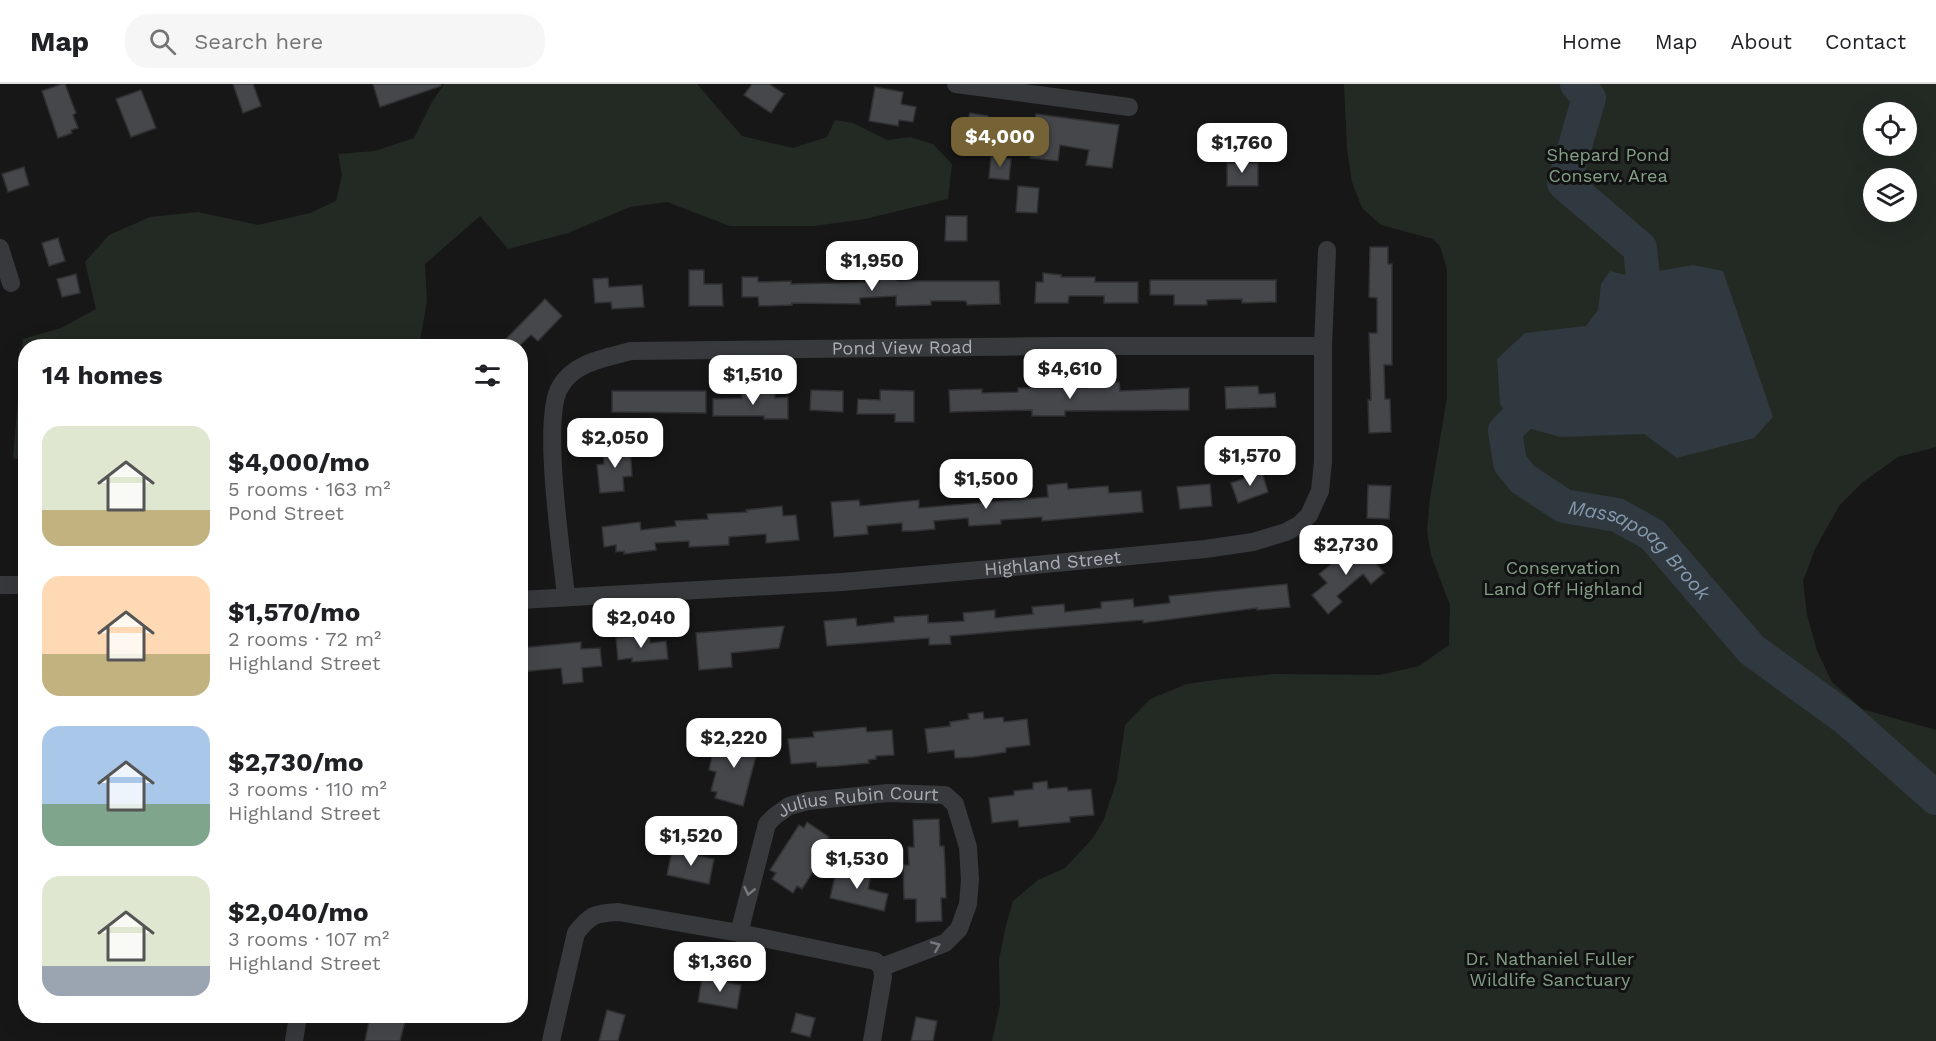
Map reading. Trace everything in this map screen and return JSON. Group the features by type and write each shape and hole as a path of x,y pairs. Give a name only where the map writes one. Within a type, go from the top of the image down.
{"street":[{"path":"956,84 1129,106"},
{"path":"0,248 11,283"},
{"name":"Highland Street","path":"528,599 888,578 1205,549 1278,536 1293,529 1304,520 1314,507 1320,490 1323,462 1323,346 1327,250"},
{"name":"Pond View Road","path":"566,596 551,433 553,404 560,386 579,367 600,359 631,351 1052,346 1323,346"},
{"path":"0,585 18,585"},
{"name":"Julius Rubin Court","path":"739,933 767,824 789,806 808,801 888,793 945,795 955,804 968,847 970,880 968,904 959,929 945,943 882,967"},
{"path":"551,1041 576,933 587,919 599,912 618,912 739,933 874,961 882,967 883,977 872,1041"},
{"path":"294,1041 297,1023"}],"green space":[{"path":"444,84 697,84 742,136 793,148 827,137 835,120 853,123 887,140 910,137 933,144 952,164 948,199 865,219 814,226 730,226 667,202 630,207 568,233 508,249 480,216 425,264 427,301 420,339 23,339 61,328 96,309 85,262 109,235 150,217 198,212 258,225 310,213 336,201 342,175 338,154 375,151 414,138"},
{"path":"1344,84 1936,84 1936,447 1898,457 1863,482 1839,506 1815,549 1803,581 1807,615 1817,651 1832,682 1862,709 1936,730 1936,1041 992,1041 1000,1005 999,960 1013,901 1038,880 1065,868 1093,838 1104,819 1117,780 1125,725 1150,699 1187,684 1222,679 1275,674 1380,675 1419,666 1449,645 1450,605 1431,555 1427,531 1430,498 1447,398 1447,270 1440,246 1433,239 1381,225 1362,208 1352,182 1347,149"},
{"path":"18,398 18,459 13,458"}],"shaded area":[{"path":"1693,265 1723,271 1773,417 1754,438 1677,458 1644,434 1560,437 1511,423 1500,403 1497,359 1525,333 1586,326 1598,310 1601,284 1610,271 1629,276"}],"building":[{"path":"65,84 76,113 73,115 78,128 58,138 42,91"},
{"path":"233,84 253,84 261,106 243,113"},
{"path":"373,84 441,84 441,86 380,107"},
{"path":"752,84 769,84 784,94 771,113 744,95"},
{"path":"875,87 903,92 901,104 916,107 913,122 899,120 898,126 869,121"},
{"path":"141,90 156,128 131,137 116,99"},
{"path":"970,113 988,116 987,122 991,123 986,150 960,146 965,118 968,119"},
{"path":"1036,114 1119,125 1112,168 1086,165 1089,150 1060,145 1058,161 1030,158"},
{"path":"991,156 1011,159 1009,180 989,178"},
{"path":"1227,163 1258,163 1258,186 1227,186"},
{"path":"24,167 29,185 8,192 2,174"},
{"path":"1018,186 1039,188 1037,213 1016,212"},
{"path":"946,216 967,216 967,241 945,241"},
{"path":"58,238 65,261 49,266 42,243"},
{"path":"1370,247 1388,247 1388,264 1392,264 1392,365 1384,365 1385,399 1390,399 1391,432 1369,433 1368,400 1371,400 1369,333 1377,333 1377,298 1369,297"},
{"path":"689,270 704,270 704,284 722,284 723,306 689,306"},
{"path":"879,270 896,270 897,281 999,281 1000,304 967,305 966,301 931,301 931,305 896,306 896,296 860,298 860,304 792,303 792,305 759,306 758,297 742,297 742,277 758,277 758,282 791,281 791,284 879,282"},
{"path":"1043,273 1061,275 1061,277 1095,277 1095,282 1138,282 1138,303 1104,303 1104,296 1069,296 1068,303 1035,303 1036,282 1043,282"},
{"path":"76,274 80,293 62,297 57,279"},
{"path":"608,278 609,287 642,285 644,307 612,309 611,302 595,303 593,279"},
{"path":"1150,280 1276,280 1276,302 1242,303 1242,299 1207,300 1207,305 1174,305 1174,295 1150,295"},
{"path":"545,299 562,316 538,341 531,335 527,339 506,339"},
{"path":"1119,382 1120,391 1189,388 1189,410 1065,411 1065,416 1032,416 1032,410 950,412 949,390 982,389 982,393 1018,392 1018,388 1088,388 1088,383"},
{"path":"1258,386 1259,394 1275,393 1276,407 1226,409 1225,387"},
{"path":"811,390 843,391 843,412 810,410"},
{"path":"880,390 914,391 914,422 895,422 895,414 857,414 858,399 880,400"},
{"path":"612,391 706,391 706,413 612,412"},
{"path":"741,391 775,391 775,398 788,397 788,419 764,419 764,416 713,416 713,399 742,398"},
{"path":"630,446 632,476 623,477 624,491 600,493 597,465 604,464 603,448"},
{"path":"1262,472 1268,492 1238,503 1231,483"},
{"path":"1067,483 1068,489 1108,486 1109,493 1141,491 1143,512 1042,521 1042,517 1001,520 1001,524 969,526 968,518 934,521 935,529 914,531 902,531 902,523 867,526 868,534 834,537 831,502 859,500 860,506 919,500 919,508 1048,497 1047,485"},
{"path":"1210,484 1212,506 1180,509 1177,487"},
{"path":"1368,485 1391,486 1389,519 1367,518"},
{"path":"782,506 783,516 796,515 799,540 766,543 766,534 729,537 729,545 689,547 689,541 655,543 656,550 624,554 624,551 616,552 616,545 604,547 602,527 640,522 641,530 676,526 675,521 708,519 707,514 747,512 746,510"},
{"path":"1361,544 1384,573 1371,584 1363,574 1337,596 1342,602 1328,614 1312,595 1327,583 1319,574 1345,553 1347,556"},
{"path":"1287,584 1290,607 1257,610 1257,608 1143,623 1143,620 950,636 951,644 929,645 929,638 827,646 824,621 856,618 857,626 894,622 894,617 928,615 928,623 964,621 963,613 995,610 995,618 1033,614 1032,607 1064,604 1065,612 1101,608 1101,602 1133,599 1134,607 1170,603 1169,596"},
{"path":"784,626 779,648 731,653 732,667 699,670 696,633"},
{"path":"650,635 650,643 666,641 668,659 632,662 632,658 618,660 616,638"},
{"path":"581,642 581,649 600,648 602,666 582,668 583,682 563,684 561,668 528,671 528,647"},
{"path":"983,712 984,719 1003,717 1004,722 1027,719 1030,745 1006,748 1006,752 973,757 955,758 954,750 928,753 925,729 950,726 950,722 969,719 968,714"},
{"path":"866,727 867,732 892,730 894,755 876,756 876,759 868,760 869,763 837,766 817,767 816,762 791,764 788,739 814,737 813,732"},
{"path":"731,734 757,741 755,747 758,748 743,806 715,798 717,792 711,791 716,772 709,770 712,756 719,757 724,739 729,740"},
{"path":"1047,781 1048,789 1067,787 1068,791 1091,789 1094,815 1070,817 1070,822 1019,827 1018,820 992,823 989,798 1014,795 1014,791 1033,789 1033,783"},
{"path":"939,819 940,846 944,846 946,898 941,898 942,921 916,922 916,899 904,899 903,865 909,865 908,847 914,847 913,820"},
{"path":"807,822 829,837 826,842 830,845 802,889 797,886 793,893 772,879 776,873 770,870 799,825 804,828"},
{"path":"672,850 714,859 709,884 667,875"},
{"path":"837,867 871,875 868,889 888,894 884,911 830,898"},
{"path":"702,978 741,985 737,1009 698,1002"},
{"path":"607,1010 625,1015 618,1041 599,1041"},
{"path":"796,1013 815,1018 810,1037 791,1032"},
{"path":"916,1017 937,1021 933,1041 911,1041"},
{"path":"369,1023 404,1023 400,1041 365,1041"}],"waterway":[{"name":"Massapoag Brook","path":"1577,84 1589,98 1564,183 1640,248 1645,297 1628,313"},
{"name":"Massapoag Brook","path":"1545,390 1505,431 1510,463 1523,479 1564,506 1617,515 1653,535 1752,650 1847,719 1936,798"}],"park label":[{"name":"Shepard Pond Conserv. Area","path":"1608,166"},
{"name":"Conservation Land Off Highland","path":"1563,578"},
{"name":"Dr. Nathaniel Fuller Wildlife Sanctuary","path":"1550,969"}]}
